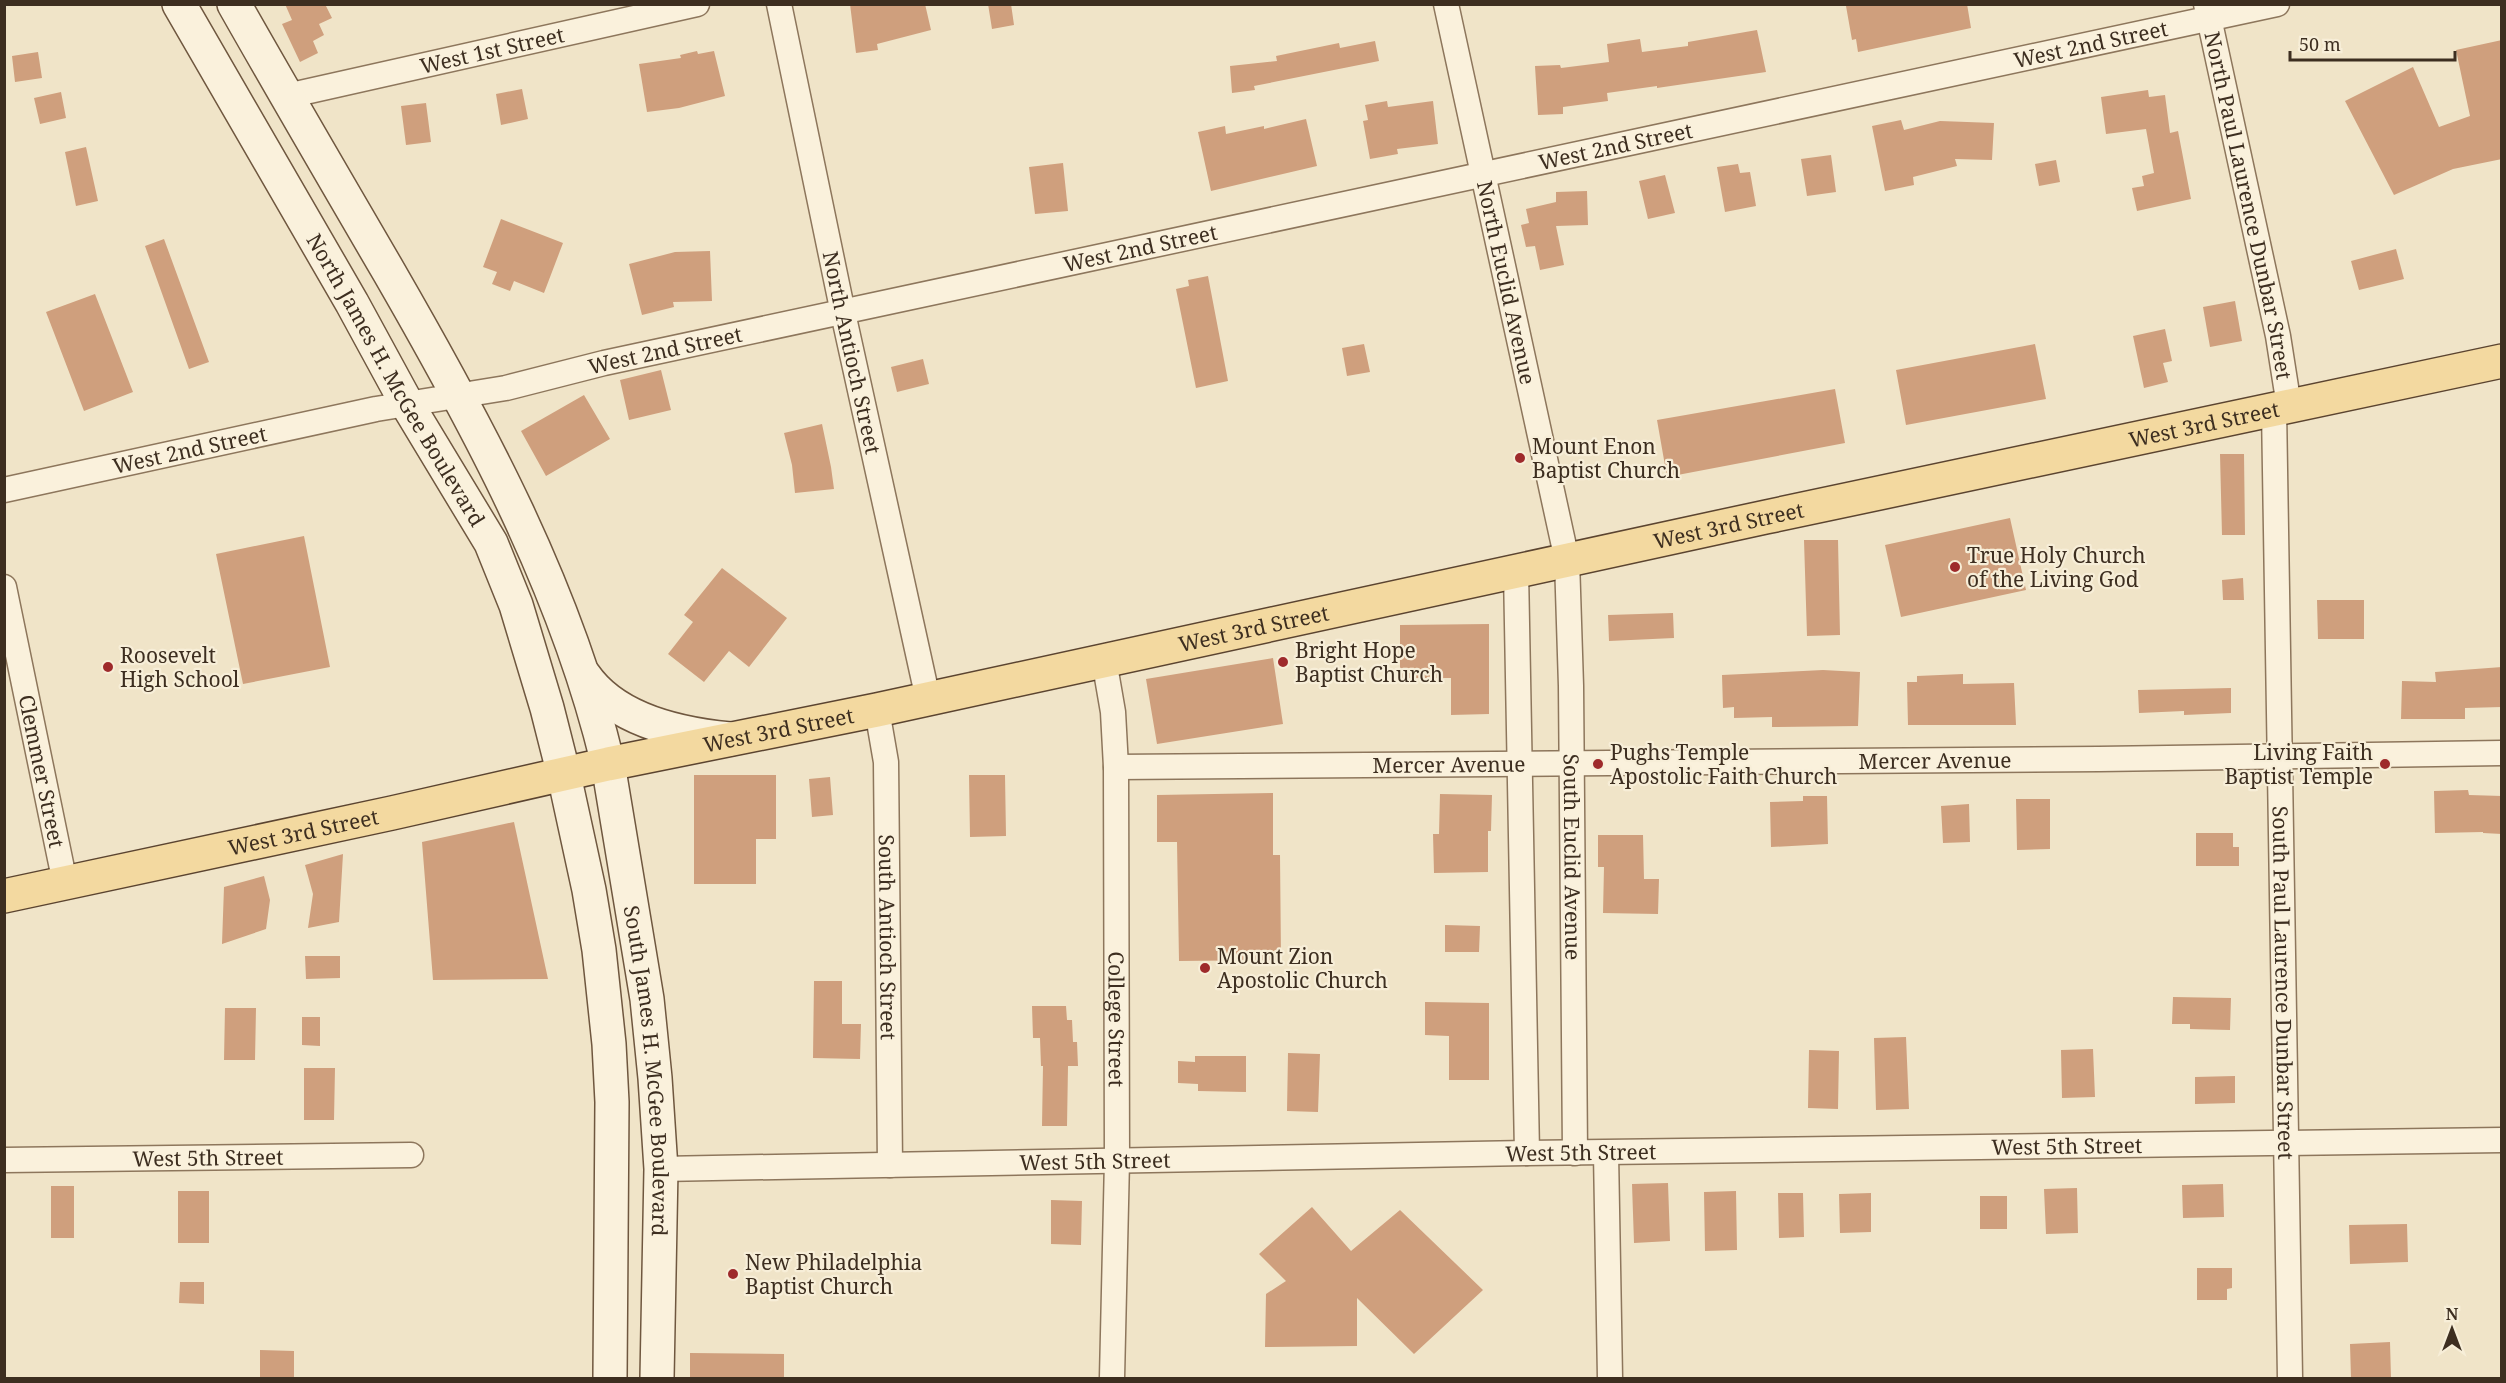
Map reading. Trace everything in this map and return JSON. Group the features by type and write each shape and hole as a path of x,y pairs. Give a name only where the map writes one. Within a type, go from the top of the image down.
{"main road":[{"name":"North James H. McGee Boulevard","path":"179,4 352,303 407,404 491,543 516,605 547,708 564,775"},
{"name":"North James H. McGee Boulevard","path":"234,4 460,397 524,525 580,669 608,765"},
{"name":"West 3rd Street","path":"4,896 2502,360"},
{"path":"580,669 598,692 620,709 665,727 705,737 734,739"},
{"name":"South James H. McGee Boulevard","path":"608,765 647,999 655,1078 661,1169 657,1378"},
{"name":"South James H. McGee Boulevard","path":"564,775 589,890 599,950 609,1044 613,1148 610,1378"}],"street":[{"name":"West 1st Street","path":"287,96 697,4"},
{"name":"North Antioch Street","path":"779,4 843,313 928,699"},
{"name":"North Euclid Avenue","path":"1446,4 1567,560"},
{"name":"West 2nd Street","path":"4,490 407,404 506,388 604,363 1483,176 2208,11 2277,4"},
{"name":"North Paul Laurence Dunbar Street","path":"2208,11 2278,336 2281,408"},
{"name":"South Paul Laurence Dunbar Street","path":"2281,408 2280,756 2290,1378"},
{"name":"South Euclid Avenue","path":"1567,560 1572,763 1575,1153"},
{"path":"1516,571 1527,1153"},
{"name":"Clemmer Street","path":"4,587 65,883"},
{"name":"College Street","path":"1104,660 1113,712 1116,767 1117,1160 1112,1378"},
{"name":"South Antioch Street","path":"877,710 886,762 890,1165"},
{"name":"Mercer Avenue","path":"1116,767 2502,753"},
{"name":"West 5th Street","path":"661,1169 1527,1153 2502,1140"},
{"path":"1606,1153 1610,1378"},
{"name":"West 5th Street","path":"4,1160 411,1155"}],"building":[{"path":"285,4 325,4 332,18 319,24 324,35 313,41 318,53 300,62 282,24 292,20"},
{"path":"850,4 925,4 931,30 877,44 878,50 856,53"},
{"path":"988,4 1011,4 1014,25 992,29"},
{"path":"1856,4 1967,4 1971,28 1858,52 1856,39 1852,40 1846,6"},
{"path":"1757,30 1766,72 1607,93 1608,101 1563,107 1563,114 1538,115 1535,66 1560,65 1561,68 1609,62 1607,44 1640,39 1642,52 1688,46 1688,42"},
{"path":"2502,40 2502,159 2453,169 2394,195 2345,101 2413,67 2439,127 2470,116 2456,50"},
{"path":"1375,41 1379,61 1254,86 1255,90 1232,93 1230,66 1277,61 1276,56 1339,43 1340,48"},
{"path":"697,51 698,54 714,51 725,96 679,108 647,112 639,64 681,58 680,55"},
{"path":"38,52 42,78 15,82 12,56"},
{"path":"522,89 528,119 501,125 496,94"},
{"path":"2148,90 2149,97 2165,95 2170,133 2178,131 2191,199 2137,211 2132,188 2144,186 2142,176 2154,173 2146,129 2106,134 2101,97"},
{"path":"61,92 66,118 40,124 34,98"},
{"path":"1387,101 1388,107 1433,101 1438,144 1397,149 1398,154 1370,159 1363,121 1368,120 1365,105"},
{"path":"426,103 431,142 406,145 401,106"},
{"path":"1306,119 1317,166 1211,191 1198,132 1225,126 1226,134 1264,126 1264,129"},
{"path":"1901,120 1904,130 1940,121 1994,123 1992,160 1955,159 1957,166 1913,177 1914,185 1885,191 1872,126"},
{"path":"86,147 98,201 76,206 65,152"},
{"path":"1831,155 1836,192 1807,196 1801,159"},
{"path":"2056,160 2060,182 2039,186 2035,164"},
{"path":"1063,163 1068,211 1035,214 1029,167"},
{"path":"1738,164 1740,173 1750,172 1756,206 1725,212 1717,167"},
{"path":"1665,175 1675,213 1648,219 1639,181"},
{"path":"1587,191 1588,225 1556,226 1564,265 1540,270 1535,246 1526,247 1521,225 1529,223 1526,209 1556,202 1556,192"},
{"path":"501,219 563,243 544,293 514,281 510,291 492,284 497,272 483,267"},
{"path":"164,239 209,362 189,369 145,246"},
{"path":"2396,249 2404,279 2359,290 2351,261"},
{"path":"710,251 712,301 673,302 674,307 642,315 629,264 675,252"},
{"path":"1208,276 1228,381 1196,388 1176,289 1189,286 1188,280"},
{"path":"95,294 133,392 84,411 46,312"},
{"path":"2235,301 2242,341 2210,347 2203,307"},
{"path":"2165,329 2172,361 2163,363 2168,382 2144,388 2133,336"},
{"path":"1364,344 1370,372 1347,376 1342,348"},
{"path":"2035,344 2046,399 1906,425 1896,370"},
{"path":"923,359 929,384 897,392 891,367"},
{"path":"661,370 671,410 629,420 620,380"},
{"path":"1835,389 1845,443 1667,477 1657,420"},
{"path":"584,395 610,439 546,476 521,431"},
{"path":"822,424 834,489 795,493 792,465 784,433"},
{"path":"2220,454 2244,454 2245,535 2222,535"},
{"name":"True Holy Church of the Living God","path":"2010,518 2026,590 1901,617 1885,545"},
{"path":"304,536 330,667 243,684 216,554"},
{"path":"1804,540 1838,540 1840,635 1807,636"},
{"path":"722,568 787,618 749,667 729,651 704,682 668,654 693,622 684,615"},
{"path":"2243,578 2244,600 2223,600 2222,580"},
{"path":"2317,600 2364,600 2364,639 2318,639"},
{"path":"1673,613 1674,638 1609,641 1608,615"},
{"path":"1489,624 1489,714 1451,715 1451,678 1400,678 1400,625"},
{"path":"1273,658 1283,724 1157,744 1146,679"},
{"path":"2502,667 2502,707 2465,708 2465,719 2401,719 2402,681 2436,682 2435,672"},
{"path":"1823,670 1860,672 1858,726 1772,727 1772,717 1734,718 1734,707 1723,708 1722,675"},
{"path":"1963,674 1963,684 2014,683 2016,725 1908,725 1907,682 1917,682 1917,676"},
{"path":"2231,688 2231,713 2184,715 2184,711 2139,713 2138,690"},
{"path":"694,775 776,775 776,839 756,839 756,884 694,884"},
{"path":"969,775 1005,775 1006,836 970,837"},
{"path":"830,777 833,815 812,817 809,779"},
{"path":"2468,790 2469,795 2502,796 2502,834 2435,833 2434,791"},
{"path":"1273,793 1273,855 1280,855 1281,960 1179,961 1177,842 1157,842 1157,795"},
{"path":"1440,794 1492,795 1491,831 1488,831 1488,872 1434,873 1433,834 1439,834"},
{"path":"1803,796 1827,796 1828,844 1771,847 1770,802 1803,801"},
{"path":"2016,799 2050,799 2050,849 2017,850"},
{"path":"1969,804 1970,842 1943,843 1941,806"},
{"path":"514,822 548,979 433,980 422,842"},
{"path":"2196,833 2233,833 2233,847 2239,847 2239,866 2196,866"},
{"path":"1598,835 1643,835 1644,879 1659,879 1658,914 1603,913 1604,867 1598,867"},
{"path":"343,854 339,922 308,928 313,894 305,865"},
{"path":"264,876 270,900 266,929 222,944 224,887"},
{"path":"1445,925 1480,926 1479,952 1445,952"},
{"path":"305,956 340,956 340,978 306,979"},
{"path":"814,981 842,981 842,1024 861,1024 860,1059 813,1058"},
{"path":"2173,997 2231,998 2230,1030 2190,1029 2190,1024 2172,1024"},
{"path":"1425,1002 1489,1003 1489,1080 1449,1080 1449,1036 1425,1035"},
{"path":"1032,1006 1066,1006 1067,1020 1072,1020 1073,1042 1077,1042 1078,1066 1068,1066 1067,1126 1042,1126 1043,1066 1041,1066 1040,1038 1033,1038"},
{"path":"225,1008 256,1008 255,1060 224,1060"},
{"path":"302,1017 320,1017 320,1046 302,1045"},
{"path":"1906,1037 1909,1109 1876,1110 1874,1038"},
{"path":"2093,1049 2095,1097 2062,1098 2061,1050"},
{"path":"1809,1050 1839,1051 1838,1109 1808,1108"},
{"path":"1288,1053 1320,1054 1318,1112 1287,1111"},
{"path":"1195,1056 1246,1056 1246,1092 1198,1091 1198,1084 1178,1083 1178,1061 1195,1062"},
{"path":"304,1068 335,1068 334,1120 304,1120"},
{"path":"2235,1076 2235,1103 2195,1104 2195,1077"},
{"path":"1668,1183 1670,1241 1634,1243 1632,1184"},
{"path":"2223,1184 2224,1217 2183,1218 2182,1185"},
{"path":"51,1186 74,1186 74,1238 51,1238"},
{"path":"2077,1188 2078,1233 2046,1234 2044,1189"},
{"path":"178,1191 209,1191 209,1243 178,1243"},
{"path":"1736,1191 1737,1250 1705,1251 1704,1192"},
{"path":"1778,1193 1803,1193 1804,1237 1779,1238"},
{"path":"1871,1193 1871,1232 1840,1233 1839,1194"},
{"path":"1980,1196 2007,1196 2007,1229 1980,1229"},
{"path":"1051,1200 1082,1201 1081,1245 1051,1244"},
{"path":"1312,1207 1351,1251 1400,1210 1483,1290 1414,1354 1357,1298 1357,1346 1265,1347 1266,1294 1286,1281 1259,1254"},
{"path":"2407,1224 2408,1262 2350,1264 2349,1225"},
{"path":"2197,1268 2232,1268 2232,1288 2227,1289 2227,1300 2197,1300"},
{"path":"180,1282 204,1282 204,1304 179,1303"},
{"path":"2390,1342 2391,1378 2351,1378 2350,1344"},
{"path":"260,1350 294,1351 294,1378 260,1378"},
{"path":"690,1353 784,1354 784,1378 690,1378"}],"place":[{"name":"Mount Enon Baptist Church","path":"1520,458"},
{"name":"True Holy Church of the Living God","path":"1955,567"},
{"name":"Bright Hope Baptist Church","path":"1283,662"},
{"name":"Roosevelt High School","path":"108,667"},
{"name":"Pughs Temple Apostolic Faith Church","path":"1598,764"},
{"name":"Living Faith Baptist Temple","path":"2385,764"},
{"name":"Mount Zion Apostolic Church","path":"1205,968"},
{"name":"New Philadelphia Baptist Church","path":"733,1274"}]}
